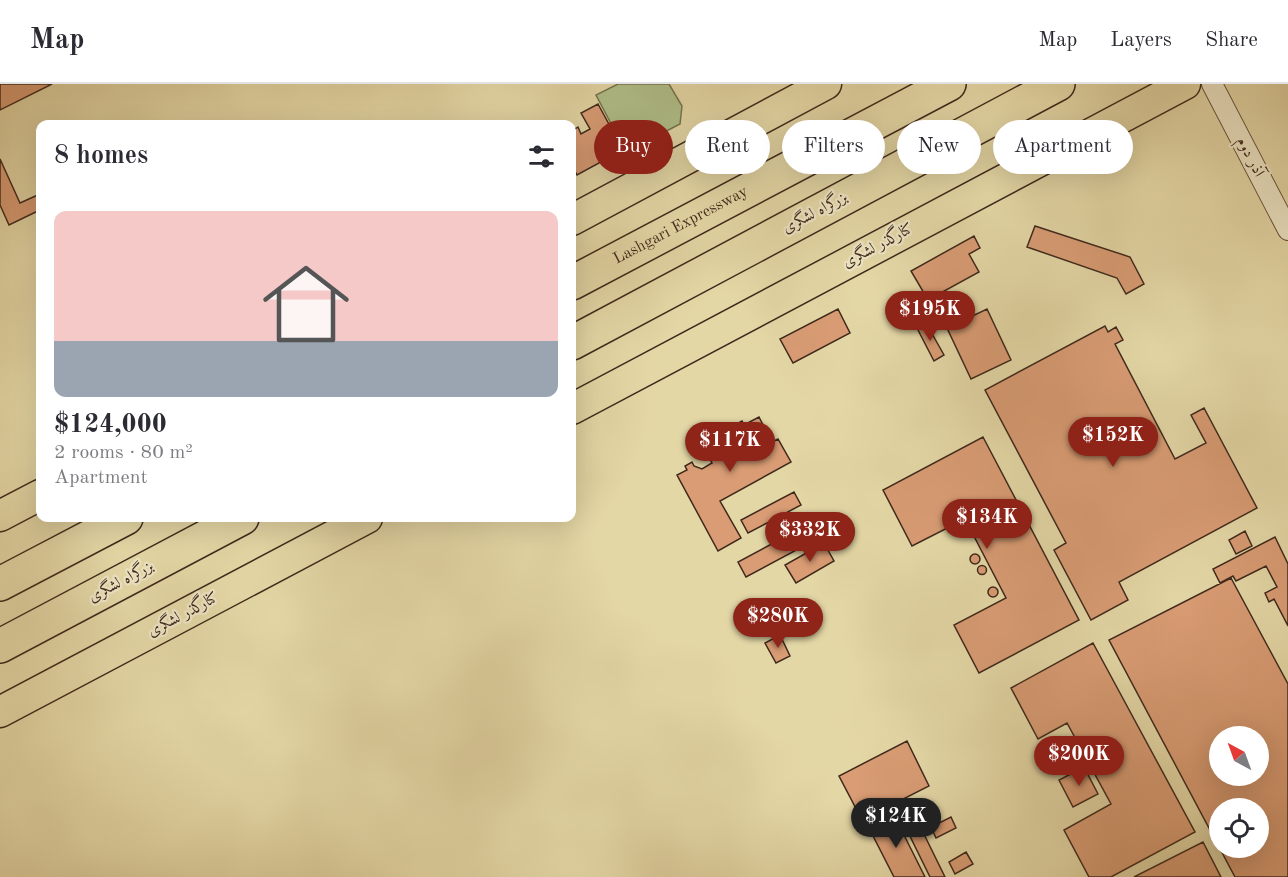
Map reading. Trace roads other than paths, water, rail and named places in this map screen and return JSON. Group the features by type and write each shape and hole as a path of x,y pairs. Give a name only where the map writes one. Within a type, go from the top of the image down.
{"highway":[{"name":"Lashgari Expressway","path":"576,281 949,84"},
{"name":"بزرگراه لشگری","path":"576,341 1058,84"},
{"path":"0,584 118,522"},
{"name":"بزرگراه لشگری","path":"0,646 234,522"}],"main road":[{"path":"576,217 826,84"},
{"name":"کنارگذر لشگری","path":"576,407 1185,84"},
{"path":"0,516 36,497"},
{"name":"کنارگذر لشگری","path":"0,712 359,522"}],"street":[{"name":"آذر دوم","path":"1212,84 1288,230"}]}
